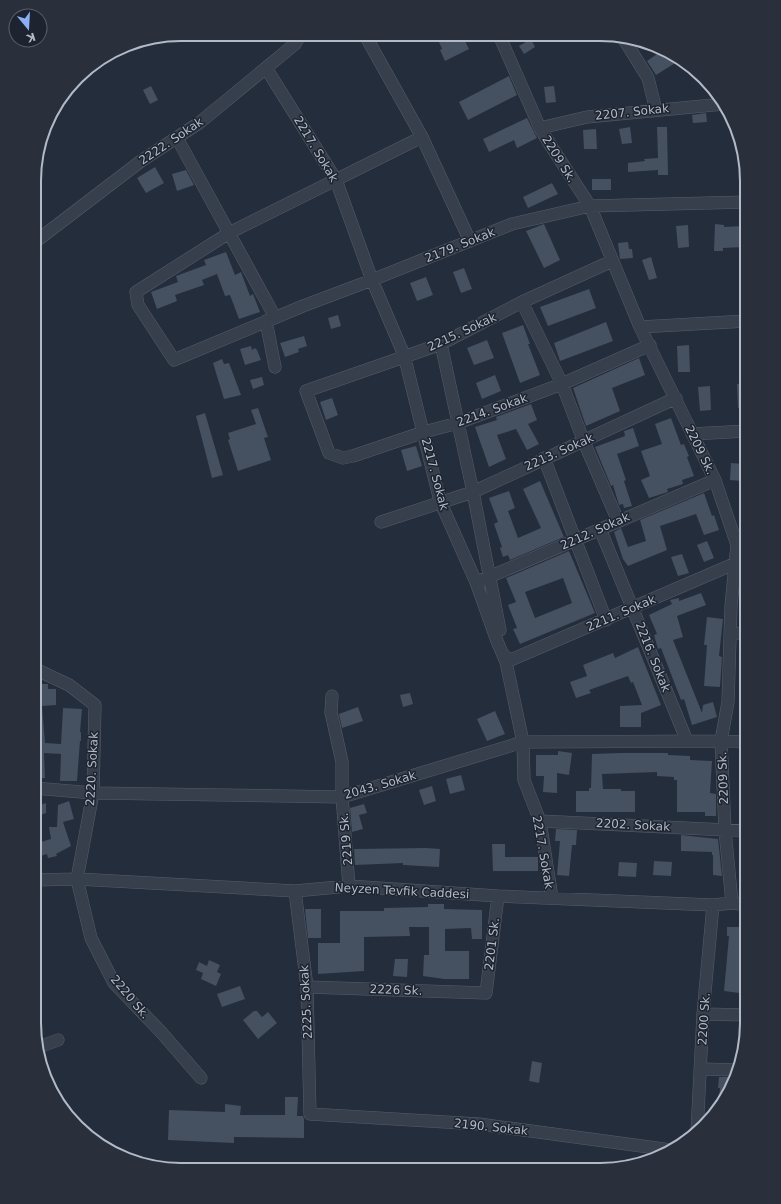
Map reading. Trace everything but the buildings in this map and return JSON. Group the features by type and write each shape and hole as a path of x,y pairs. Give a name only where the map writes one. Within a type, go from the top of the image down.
{"street":[{"name":"2222. Sokak","path":"41,237 141,161 199,123 297,41"},
{"path":"369,41 422,137 470,241"},
{"name":"2209 Sk.","path":"502,41 540,128 590,206 640,327 715,480 740,539"},
{"path":"627,44 648,78 656,110"},
{"name":"2217. Sokak","path":"266,68 336,180 372,280 404,355 440,501 476,582 506,662 523,742 524,780 540,820 552,898"},
{"name":"2207. Sokak","path":"540,128 587,117 717,105"},
{"path":"229,233 422,137"},
{"path":"177,138 229,233 271,319 276,367"},
{"name":"2179. Sokak","path":"229,233 136,292 138,305 174,360 271,319 512,224 590,206 740,202"},
{"name":"2215. Sokak","path":"329,453 306,391 404,355 441,344 522,302 612,261"},
{"path":"522,302 562,384 584,442 618,521"},
{"path":"640,327 740,321"},
{"path":"441,344 473,492 506,662"},
{"name":"2214. Sokak","path":"329,453 343,458 353,456 424,432 458,423 562,384 650,345"},
{"name":"2213. Sokak","path":"381,522 440,501 473,492 544,458 584,442 676,398"},
{"path":"692,434 740,431"},
{"path":"544,458 606,620"},
{"name":"2212. Sokak","path":"476,582 715,480"},
{"name":"2216. Sokak","path":"600,529 687,741"},
{"name":"2209 Sk.","path":"732,903 725,830 722,740 728,702 730,634 736,563 740,550"},
{"name":"2211. Sokak","path":"506,662 633,609 736,563"},
{"path":"730,634 740,634"},
{"name":"2220. Sokak","path":"41,672 69,685 95,705 93,793 77,879"},
{"name":"2219 Sk.","path":"332,696 331,712 342,762 342,797 349,886"},
{"name":"2043. Sokak","path":"41,789 93,793 342,797 523,742 722,740 740,741"},
{"name":"2202. Sokak","path":"540,820 740,831"},
{"name":"Neyzen Tevfik Caddesi","path":"41,880 77,879 295,891 349,886 498,896 713,906 732,903 740,904"},
{"name":"2220 Sk.","path":"77,879 91,938 114,983 161,1032 201,1078"},
{"name":"2225. Sokak","path":"295,891 307,987 310,1114"},
{"name":"2201 Sk.","path":"486,993 498,896"},
{"name":"2200 Sk.","path":"697,1123 703,1014 713,906"},
{"name":"2226 Sk.","path":"307,987 486,993"},
{"path":"703,1014 740,1015"},
{"path":"43,1046 58,1040"},
{"path":"700,1069 732,1070"},
{"name":"2190. Sokak","path":"310,1114 479,1124 661,1149"}]}
